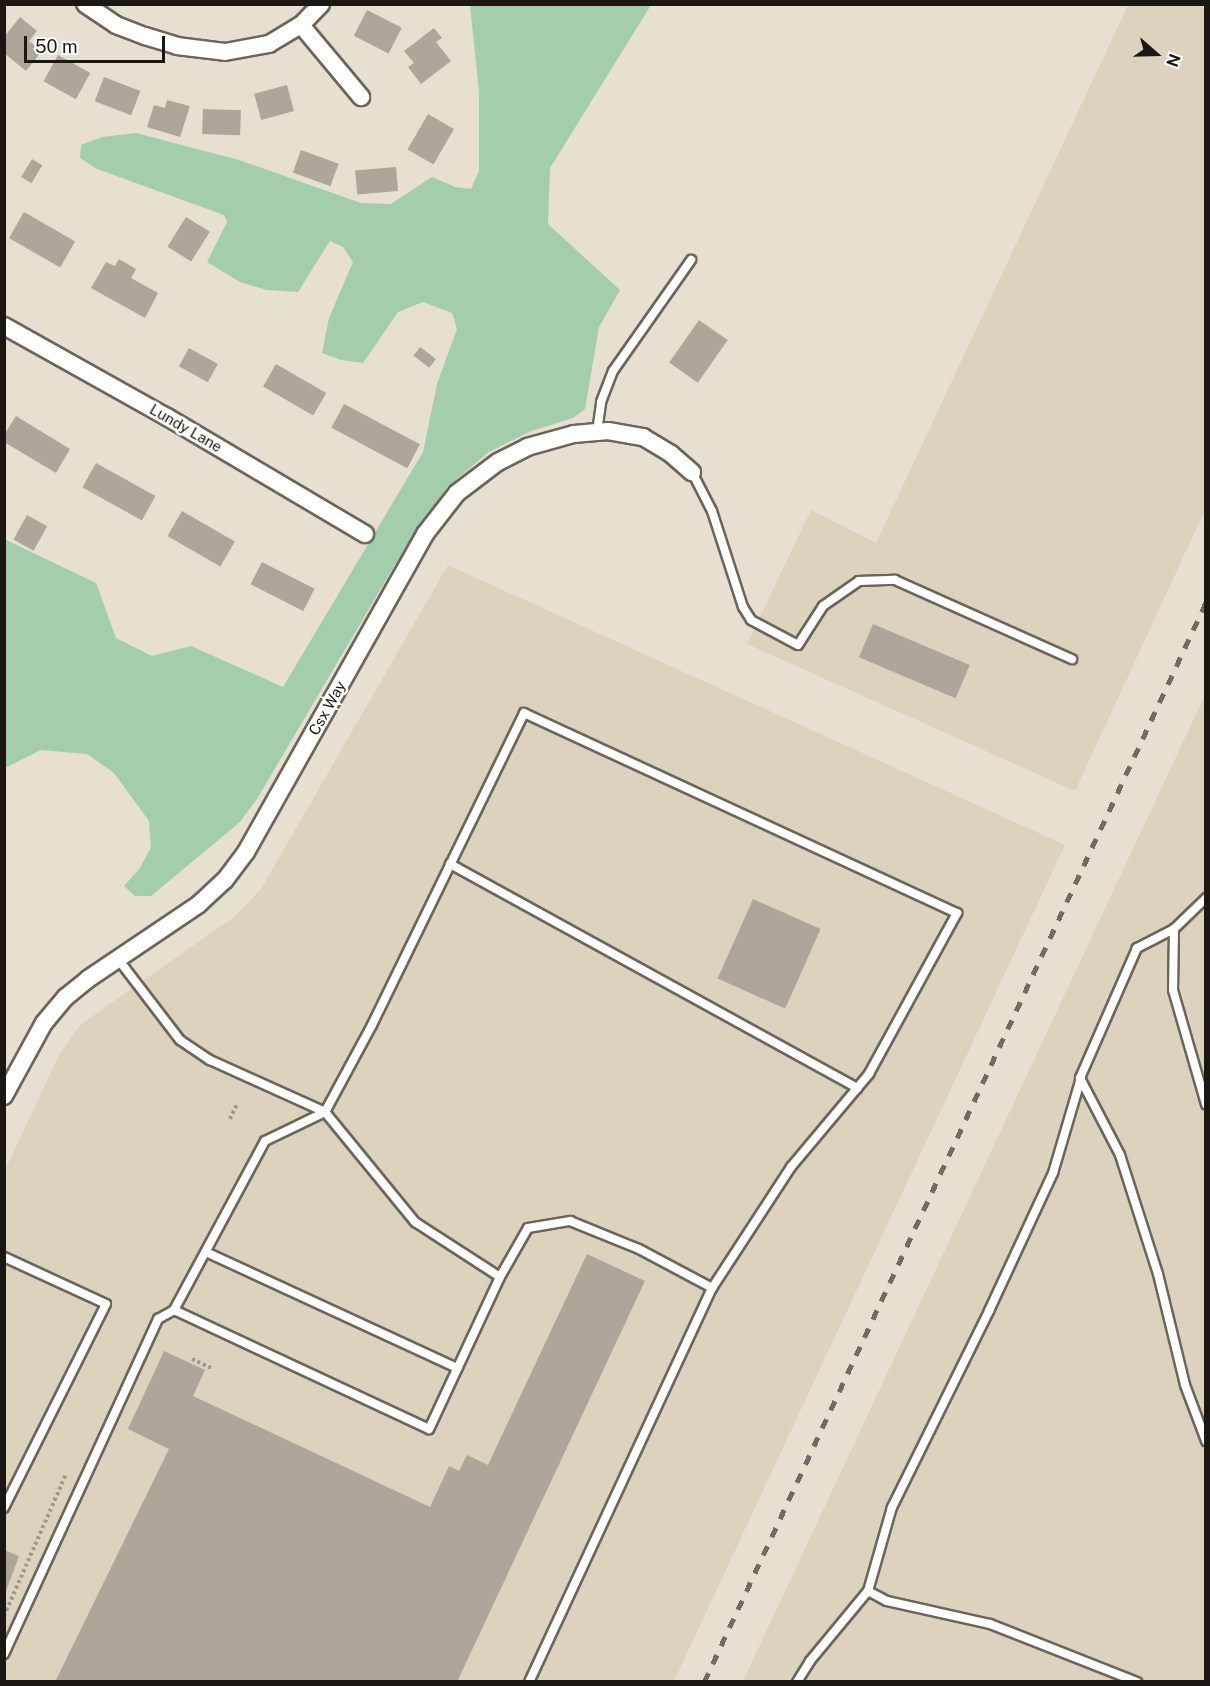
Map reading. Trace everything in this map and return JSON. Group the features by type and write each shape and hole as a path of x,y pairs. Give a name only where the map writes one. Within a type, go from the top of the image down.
{"street":[{"path":"85,4 116,25 145,36 209,52 241,51 269,44 301,26 321,4"},
{"path":"301,26 361,97"},
{"name":"Lundy Lane","path":"4,326 167,417 365,534"},
{"name":"Csx Way","path":"4,1096 44,1023 66,997 199,904 225,879 246,852 425,534 458,493 498,462 527,447 574,434 608,431 643,437 671,454 692,472"}],"lane":[{"path":"597,432 601,402 613,371 691,260"},
{"path":"692,472 712,511 743,607 751,620 798,645 824,606 859,581 896,580 1072,659"},
{"path":"4,1654 158,1319 174,1310 265,1141 325,1112 372,1025 525,713 957,913 868,1074 790,1167 712,1288 529,1682"},
{"path":"450,864 857,1088"},
{"path":"797,1682 810,1661 868,1591 892,1507 990,1311 1053,1173 1081,1078 1137,948 1174,929 1206,898"},
{"path":"1174,929 1173,990 1206,1104"},
{"path":"118,959 180,1040 210,1060 325,1112 415,1222 500,1277"},
{"path":"1081,1078 1120,1155 1158,1274 1185,1385 1206,1441"},
{"path":"174,1310 429,1429 500,1277 528,1228 570,1221 639,1249 712,1288"},
{"path":"206,1252 457,1368"},
{"path":"4,1257 106,1304 4,1508"},
{"path":"868,1591 887,1601 990,1624 1137,1682"}],"path":[{"path":"230,1119 237,1104"},
{"path":"192,1359 213,1369"},
{"path":"4,1616 66,1474"}],"shaded area":[{"path":"1128,5 1205,5 1205,510 1075,791 747,644 811,510 876,543"},
{"path":"448,565 1065,845 674,1681 5,1682 5,1170 59,1055 80,1025 234,917 261,889"},
{"path":"1205,695 1205,1681 743,1681"}],"green space":[{"path":"470,5 651,5 550,168 548,224 620,290 599,327 585,409 573,418 531,431 489,452 447,487 396,563 257,799 240,822 151,896 135,896 124,886 140,868 151,847 149,821 114,773 87,754 41,750 5,768 4,539 96,583 116,638 152,656 191,646 283,687 423,452 437,384 457,329 452,313 423,302 398,312 363,363 341,360 322,353 329,318 353,262 343,247 330,241 298,292 267,290 240,282 207,262 227,222 224,215 97,169 80,158 81,145 102,137 136,133 239,160 361,203 391,204 432,177 455,187 471,189 479,171 479,92"}],"building":[{"path":"367,10 402,28 389,54 354,36"},
{"path":"20,17 37,31 29,41 42,51 26,71 4,53 4,37"},
{"path":"434,28 442,38 436,42 451,61 421,84 408,67 414,63 404,51"},
{"path":"58,55 90,73 76,99 43,81"},
{"path":"104,77 140,91 131,115 95,101"},
{"path":"287,85 294,111 261,120 254,94"},
{"path":"167,100 190,106 180,137 147,127 154,105 165,108"},
{"path":"203,109 241,110 240,135 202,134"},
{"path":"428,114 454,129 433,165 408,150"},
{"path":"301,150 339,164 330,186 293,173"},
{"path":"32,159 42,165 31,183 21,177"},
{"path":"396,167 398,191 357,194 355,171"},
{"path":"24,212 75,242 60,267 9,238"},
{"path":"186,217 210,232 191,262 167,247"},
{"path":"119,259 136,269 131,278 158,293 145,318 91,288 106,262 115,266"},
{"path":"699,320 728,340 698,383 669,363"},
{"path":"420,347 436,359 429,368 413,356"},
{"path":"189,348 218,364 208,382 179,366"},
{"path":"276,364 326,393 313,416 263,387"},
{"path":"344,404 420,444 407,468 331,428"},
{"path":"16,416 70,449 56,473 4,442 4,435"},
{"path":"96,463 155,496 142,520 82,487"},
{"path":"182,511 235,542 220,567 168,536"},
{"path":"27,515 47,526 34,551 13,539"},
{"path":"262,562 315,589 303,611 251,584"},
{"path":"873,624 970,665 956,698 859,657"},
{"path":"753,899 821,929 785,1009 718,978"},
{"path":"587,1254 645,1281 457,1682 55,1682 169,1449 128,1429 164,1351 205,1370 193,1396 430,1507 449,1466 459,1471 467,1455 488,1465"},
{"path":"4,1550 19,1556 5,1594 4,1594"}],"railway":[{"path":"704,1682 1206,602"}]}
